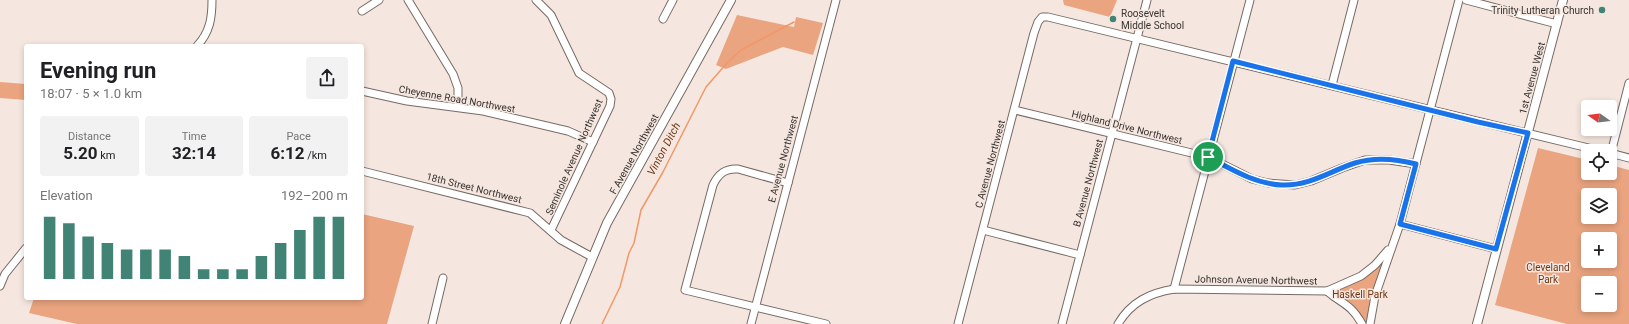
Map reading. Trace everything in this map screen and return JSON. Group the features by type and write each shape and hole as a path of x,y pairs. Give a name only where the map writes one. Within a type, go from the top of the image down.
{"main road":[{"name":"1st Avenue West","path":"1476,324 1564,0"},
{"name":"F Avenue Northwest","path":"565,324 607,223 728,1"}],"street":[{"path":"202,44 209,29 212,14 212,0"},
{"path":"362,11 379,0"},
{"path":"408,0 453,74 458,88 458,107"},
{"name":"Seminole Avenue Northwest","path":"536,0 551,15 579,73 609,93 611,99 610,106 551,230"},
{"path":"663,19 673,0"},
{"name":"E Avenue Northwest","path":"750,324 836,0"},
{"name":"B Avenue Northwest","path":"1064,324 1080,255 1147,0"},
{"path":"1174,289 1250,0"},
{"path":"1332,85 1354,0"},
{"path":"1370,324 1375,296 1391,246 1400,224 1459,0"},
{"path":"1466,0 1557,24"},
{"name":"C Avenue Northwest","path":"958,324 1038,22 1042,17 1048,17 1137,38"},
{"path":"1137,38 1581,146"},
{"path":"1612,144 1629,83"},
{"name":"Cheyenne Road Northwest","path":"364,91 407,101 484,111 568,131 593,142"},
{"name":"Highland Drive Northwest","path":"1015,110 1208,157 1252,179 1282,185 1296,185 1311,181 1365,160 1389,160 1416,164"},
{"path":"1617,155 1629,158"},
{"path":"788,182 732,168 718,176 713,185 685,290 826,324"},
{"name":"18th Street Northwest","path":"364,171 530,213 572,248 592,257"},
{"path":"1400,224 1496,249"},
{"path":"983,230 1080,255"},
{"name":"Johnson Avenue Northwest","path":"1118,324 1126,312 1145,297 1158,291 1174,289 1327,291 1361,276 1375,265 1391,246"},
{"path":"0,286 2,274 24,250"},
{"path":"432,324 443,278"},
{"path":"1327,291 1345,302 1356,314 1362,324"}],"green space":[{"path":"1063,0 1117,0 1110,17 1064,5"},
{"path":"737,15 794,27 796,17 823,23 813,55 783,47 726,69 716,65"},
{"path":"0,82 24,84 24,100 0,98"},
{"name":"Cleveland Park","path":"1538,148 1581,158 1581,180 1617,180 1617,167 1629,170 1629,324 1567,324 1495,305"},
{"path":"364,214 414,226 387,324 77,324 29,313 33,300 364,300"},
{"name":"Haskell Park","path":"1384,255 1381,277 1370,324 1363,324 1333,296 1332,289 1347,284"}],"waterway":[{"name":"Vinton Ditch","path":"602,324 620,287 629,253 634,243 641,210 663,172 706,87 727,63 741,50 794,22"}],"place":[{"name":"Trinity Lutheran Church","path":"1602,10"},
{"name":"Roosevelt Middle School","path":"1113,19"}],"route":[{"path":"1233,61 1528,133 1496,249 1400,224 1416,164 1389,160 1365,160 1356,162 1311,181 1296,185 1282,185 1252,179 1208,157 1233,61"}]}
